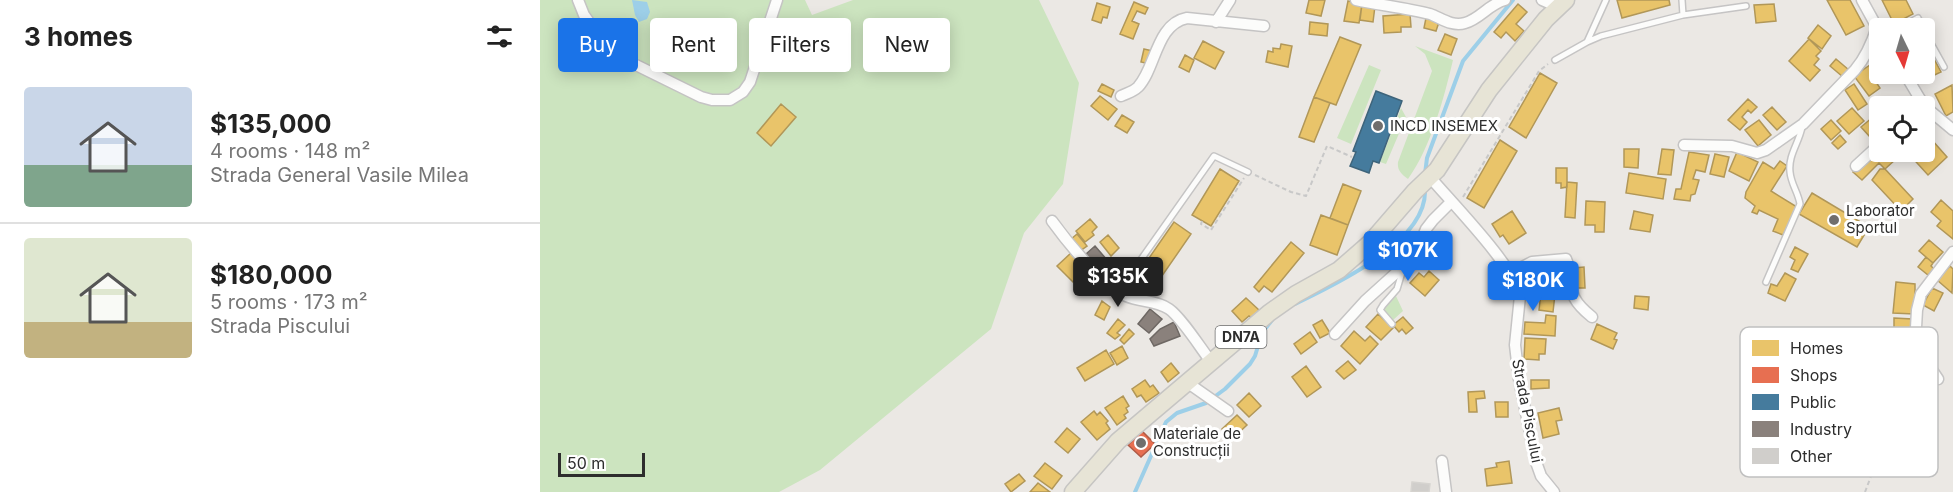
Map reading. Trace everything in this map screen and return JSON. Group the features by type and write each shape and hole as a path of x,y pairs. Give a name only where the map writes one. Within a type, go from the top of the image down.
{"main road":[{"name":"DN7A","path":"1073,492 1118,441 1282,303 1339,270 1383,230 1446,158 1489,90 1552,2"}],"street":[{"path":"578,0 584,15 615,56 701,97 722,101 730,100 743,92 750,82 777,0"},
{"path":"1216,22 1230,0"},
{"path":"1356,0 1430,15 1452,24 1463,24 1503,0"},
{"path":"1862,0 1872,18"},
{"path":"1121,96 1138,86 1149,71 1160,41 1180,20 1187,18 1264,26"},
{"path":"1684,145 1732,146 1757,153 1766,150 1803,124 1863,62 1869,49"},
{"path":"1935,116 1953,130"},
{"path":"1856,166 1869,154"},
{"name":"Strada Piscului","path":"1430,177 1456,200 1520,288 1515,345 1519,379 1536,462 1541,476 1554,492"},
{"path":"1335,334 1365,301 1403,267 1418,249 1426,229 1433,220 1456,200"},
{"path":"1052,221 1107,284 1130,297 1157,303 1178,316 1212,363"},
{"path":"1916,327 1921,294 1953,252"},
{"path":"1510,273 1532,262 1566,259 1572,295 1576,303 1592,317"},
{"path":"1188,383 1207,394 1228,411"},
{"path":"1442,461 1446,492"}],"lane":[{"path":"1587,42 1606,0"},
{"path":"1682,0 1683,15"},
{"path":"1555,60 1601,36 1683,15 1746,6"},
{"path":"1935,50 1944,67"},
{"path":"1766,282 1800,204 1792,183 1790,162 1803,124"},
{"path":"1119,292 1214,156 1248,172"},
{"path":"1392,324 1380,310 1396,293 1403,267"}],"path":[{"path":"1456,200 1539,71 1555,60"},
{"path":"1202,221 1201,224 1211,231 1248,172 1291,192 1306,196 1327,146 1352,157"},
{"path":"1864,492 1870,477"}],"green space":[{"path":"540,0 805,0 812,15 853,0 1039,0 1079,83 1063,184 1024,233 991,329 820,470 779,492 540,492"},
{"path":"1415,46 1453,60 1430,137 1408,179 1400,172 1398,162 1432,71 1425,54"},
{"path":"1369,65 1381,70 1351,144 1337,138"},
{"path":"1401,108 1406,117 1386,164 1380,162"},
{"path":"1396,296 1403,311 1393,320 1383,310"}],"water":[{"path":"632,0 647,2 650,12 647,19 639,22"}],"building: Homes":[{"path":"1309,0 1325,0 1321,16 1306,13"},
{"path":"1617,0 1669,0 1670,5 1622,18"},
{"path":"1827,0 1850,0 1864,26 1846,35"},
{"path":"1882,0 1906,0 1913,14 1905,18 1891,18"},
{"path":"1348,1 1362,4 1359,23 1344,21"},
{"path":"1134,2 1148,8 1145,14 1137,11 1132,21 1139,24 1133,39 1120,34"},
{"path":"1097,3 1110,7 1107,18 1103,17 1101,23 1092,20"},
{"path":"1362,4 1375,6 1373,22 1360,20"},
{"path":"1518,4 1527,12 1516,24 1524,31 1515,41 1506,32 1501,38 1494,32"},
{"path":"1774,4 1776,21 1756,23 1754,5"},
{"path":"1410,14 1411,27 1401,27 1401,32 1384,33 1383,16"},
{"path":"1426,18 1439,22 1436,31 1424,28"},
{"path":"1310,22 1328,24 1327,36 1309,34"},
{"path":"1818,25 1831,36 1822,49 1808,38"},
{"path":"1445,34 1457,39 1451,55 1438,50"},
{"path":"1340,37 1361,45 1336,105 1314,97"},
{"path":"1809,39 1821,51 1816,56 1819,59 1814,65 1820,70 1810,81 1789,61"},
{"path":"1203,41 1224,52 1215,69 1194,58"},
{"path":"1281,44 1292,46 1288,67 1266,62 1268,51 1273,52 1273,48 1280,49"},
{"path":"1144,49 1153,51 1150,64 1141,62"},
{"path":"1185,55 1194,60 1189,72 1179,67"},
{"path":"1836,59 1849,70 1843,77 1830,66"},
{"path":"1935,61 1941,72 1935,75"},
{"path":"1869,66 1869,84 1877,84 1880,88 1869,96 1854,76"},
{"path":"1540,73 1557,83 1526,138 1509,127"},
{"path":"1102,84 1114,90 1111,97 1098,91"},
{"path":"1854,84 1867,104 1858,110 1845,90"},
{"path":"1952,85 1953,112 1946,116 1935,94"},
{"path":"1100,96 1117,109 1108,120 1091,106"},
{"path":"1314,97 1330,103 1314,142 1299,137"},
{"path":"1748,99 1757,107 1751,113 1748,110 1742,117 1747,122 1740,130 1728,120"},
{"path":"781,104 796,117 771,146 757,133"},
{"path":"1772,107 1786,122 1777,130 1763,115"},
{"path":"1852,108 1864,121 1849,134 1837,121"},
{"path":"1122,115 1134,122 1127,133 1115,126"},
{"path":"1759,120 1771,135 1758,146 1745,130"},
{"path":"1831,120 1841,131 1831,140 1821,129"},
{"path":"1869,120 1869,136 1861,127"},
{"path":"1840,135 1846,142 1838,149 1832,143"},
{"path":"1500,140 1517,151 1484,208 1467,198"},
{"path":"1935,143 1947,157 1928,175 1916,162 1935,162"},
{"path":"1624,149 1639,149 1638,168 1624,167"},
{"path":"1662,149 1674,150 1671,175 1658,174"},
{"path":"1689,152 1709,155 1705,172 1696,170 1693,179 1699,180 1695,194 1691,195 1690,201 1674,199 1676,189 1681,189"},
{"path":"1737,152 1758,162 1749,181 1729,171"},
{"path":"1715,154 1729,157 1724,177 1710,174"},
{"path":"1869,158 1869,162 1893,162 1885,169 1879,163 1862,180 1853,172"},
{"path":"1780,161 1787,166 1771,191 1797,207 1783,235 1773,231 1778,219 1759,210 1757,214 1752,212 1755,206 1745,198 1763,162 1774,169"},
{"path":"1556,168 1567,168 1567,187 1561,188 1561,183 1556,183"},
{"path":"1220,169 1239,181 1211,226 1192,215"},
{"path":"1880,169 1885,169 1913,199 1901,211 1872,180"},
{"path":"1629,173 1666,179 1663,199 1626,193"},
{"path":"1567,182 1577,183 1575,218 1565,217"},
{"path":"1343,184 1361,191 1348,225 1330,218"},
{"name":"Laborator Sportul","path":"1812,193 1869,227 1857,247 1799,214"},
{"path":"1941,200 1953,211 1953,239 1937,226 1941,221 1931,212"},
{"path":"1586,201 1605,202 1604,232 1595,232 1595,225 1585,225"},
{"path":"1512,211 1526,233 1509,244 1503,235 1500,237 1492,224"},
{"path":"1634,211 1653,215 1650,232 1630,229"},
{"path":"1321,215 1348,225 1337,255 1310,245"},
{"path":"1090,219 1097,227 1092,232 1094,235 1085,242 1076,231"},
{"path":"1174,222 1191,234 1155,286 1138,274"},
{"path":"1077,234 1087,246 1080,251 1070,240"},
{"path":"1108,235 1119,248 1111,256 1100,242"},
{"path":"1929,240 1943,252 1933,263 1919,251"},
{"path":"1291,242 1304,253 1272,292 1264,286 1259,292 1254,287"},
{"path":"1795,247 1808,254 1798,272 1791,269 1795,260 1790,257"},
{"path":"1072,252 1083,263 1080,266 1084,271 1073,282 1057,266"},
{"path":"1926,257 1933,263 1931,266 1934,269 1928,275 1918,267"},
{"path":"1536,266 1550,266 1549,288 1539,288"},
{"path":"1950,266 1953,269 1952,293 1937,280"},
{"path":"1584,267 1585,288 1575,288 1574,268"},
{"path":"1429,271 1439,280 1425,296 1410,283 1419,273 1424,277"},
{"path":"1785,273 1796,279 1785,301 1768,293 1771,284 1777,286"},
{"path":"1896,282 1915,284 1915,293 1918,295 1914,314 1893,313"},
{"path":"1932,288 1943,293 1934,311 1923,305"},
{"path":"1541,293 1555,294 1553,312 1539,310"},
{"path":"1635,296 1649,297 1648,310 1634,308"},
{"path":"1246,298 1259,310 1252,318 1249,316 1242,322 1232,311"},
{"path":"1102,301 1110,307 1104,320 1095,315"},
{"path":"1378,314 1393,328 1381,340 1366,327"},
{"path":"1546,315 1556,316 1555,336 1524,334 1525,322 1545,323"},
{"path":"1403,317 1413,328 1406,334 1402,329 1399,332 1393,325"},
{"path":"1894,318 1912,319 1912,327 1894,327"},
{"path":"1118,319 1125,325 1117,333 1120,335 1115,339 1107,333"},
{"path":"1322,320 1330,333 1320,338 1313,325"},
{"path":"1597,324 1617,333 1613,349 1591,339"},
{"path":"1129,329 1134,334 1124,344 1120,340"},
{"path":"1354,331 1365,341 1370,336 1378,344 1360,364 1341,346"},
{"path":"1310,332 1317,342 1301,354 1294,344"},
{"path":"1525,338 1546,339 1545,354 1539,354 1539,360 1524,359"},
{"path":"1122,346 1128,358 1117,365 1110,353"},
{"path":"1106,350 1114,364 1085,381 1077,368"},
{"path":"1348,361 1356,370 1344,379 1336,371"},
{"path":"1171,363 1179,373 1168,382 1161,372"},
{"path":"1306,366 1321,387 1307,397 1292,377"},
{"path":"1145,380 1159,393 1146,402 1141,395 1137,397 1132,389"},
{"path":"1531,380 1549,380 1549,388 1531,389"},
{"path":"1484,391 1485,398 1476,399 1477,412 1469,412 1468,392"},
{"path":"1249,393 1261,406 1249,417 1237,405"},
{"path":"1123,396 1129,406 1126,408 1128,412 1124,415 1126,418 1117,425 1105,408"},
{"path":"1495,402 1508,402 1508,417 1496,417"},
{"path":"1559,408 1562,420 1556,421 1559,434 1543,438 1538,413"},
{"path":"1094,411 1097,415 1100,412 1108,421 1106,423 1110,429 1097,440 1081,422"},
{"path":"1237,415 1247,425 1232,439 1222,429"},
{"path":"1067,428 1080,439 1068,453 1055,442"},
{"path":"1509,461 1512,483 1487,486 1485,469 1497,467 1496,463"},
{"path":"1045,463 1062,476 1052,489 1034,476"},
{"path":"1019,474 1025,481 1011,492 1005,484"},
{"path":"1038,483 1050,492 1030,492"}],"building: Shops":[{"path":"1142,431 1155,444 1141,457 1128,445"}],"building: Public":[{"name":"INCD INSEMEX","path":"1376,91 1402,101 1379,163 1373,161 1369,173 1350,166 1356,152 1353,151"}],"building: Industry":[{"path":"1095,246 1120,275 1111,283 1086,254"},
{"path":"1150,309 1162,319 1149,333 1138,324"},
{"path":"1174,322 1180,336 1154,346 1150,339 1160,329"}],"building: Other":[{"path":"1412,482 1430,484 1429,492 1411,492"}],"waterway":[{"path":"1425,174 1427,158 1463,61 1513,0"},
{"path":"1295,304 1355,273 1396,244 1411,227 1422,209 1425,190"},
{"path":"1135,492 1166,422 1177,413 1206,403 1225,389 1250,364 1262,333 1272,320"}],"place":[{"name":"INCD INSEMEX","path":"1378,126"},
{"name":"Laborator Sportul","path":"1834,220"},
{"name":"Materiale de Construcții","path":"1141,443"}]}
